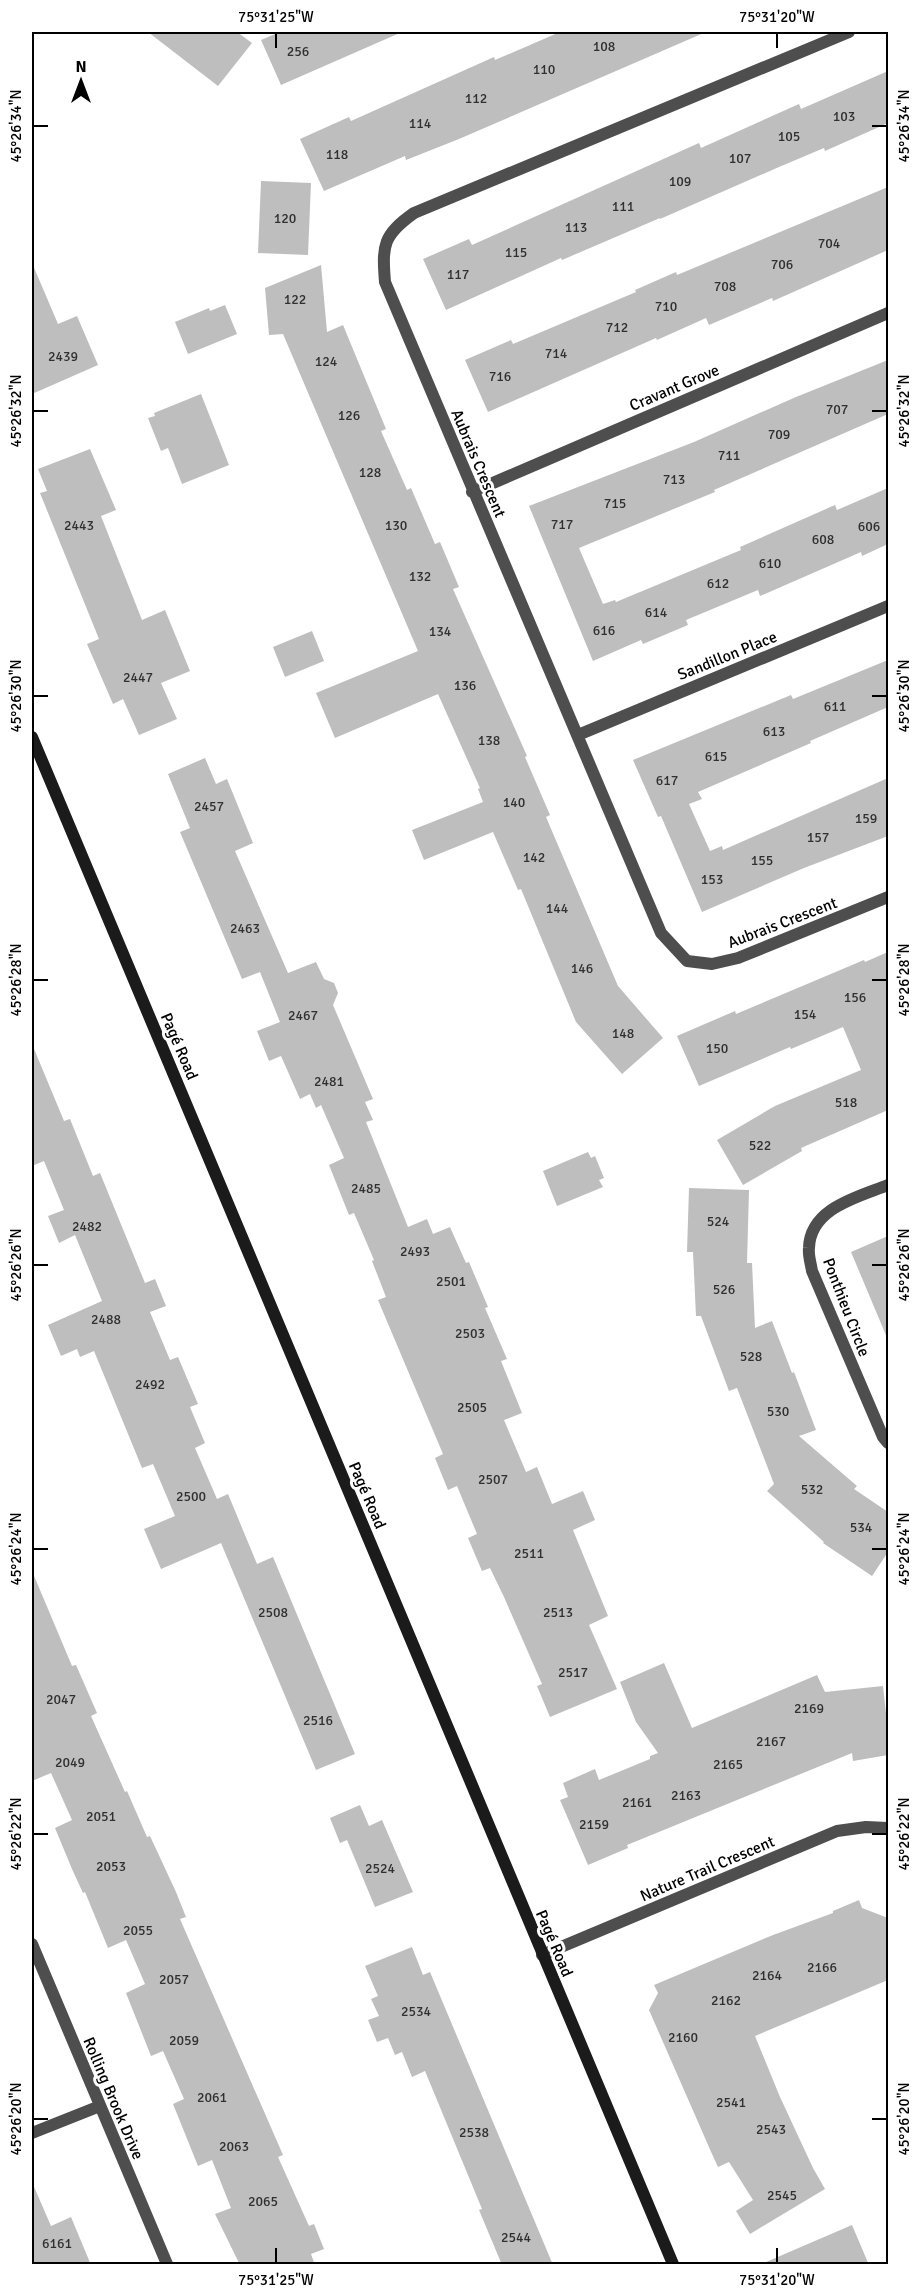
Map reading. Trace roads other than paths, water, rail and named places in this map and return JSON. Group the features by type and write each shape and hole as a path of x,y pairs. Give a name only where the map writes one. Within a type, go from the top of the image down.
{"street":[{"name":"Aubrais Crescent","path":"849,32 414,213 395,227 382,252 384,282 661,933 687,961 712,964 738,958 888,897"},
{"name":"Cravant Grove","path":"472,492 888,312"},
{"name":"Sandillon Place","path":"578,735 888,606"},
{"name":"Pagé Road","path":"32,738 674,2265"},
{"name":"Ponthieu Circle","path":"888,1185 847,1202 824,1215 813,1230 809,1248 812,1271 883,1437 888,1443"},
{"name":"Nature Trail Crescent","path":"542,1955 837,1831 866,1827 888,1828"},
{"name":"Rolling Brook Drive","path":"32,1944 167,2265"},
{"path":"32,2133 100,2106"}]}
